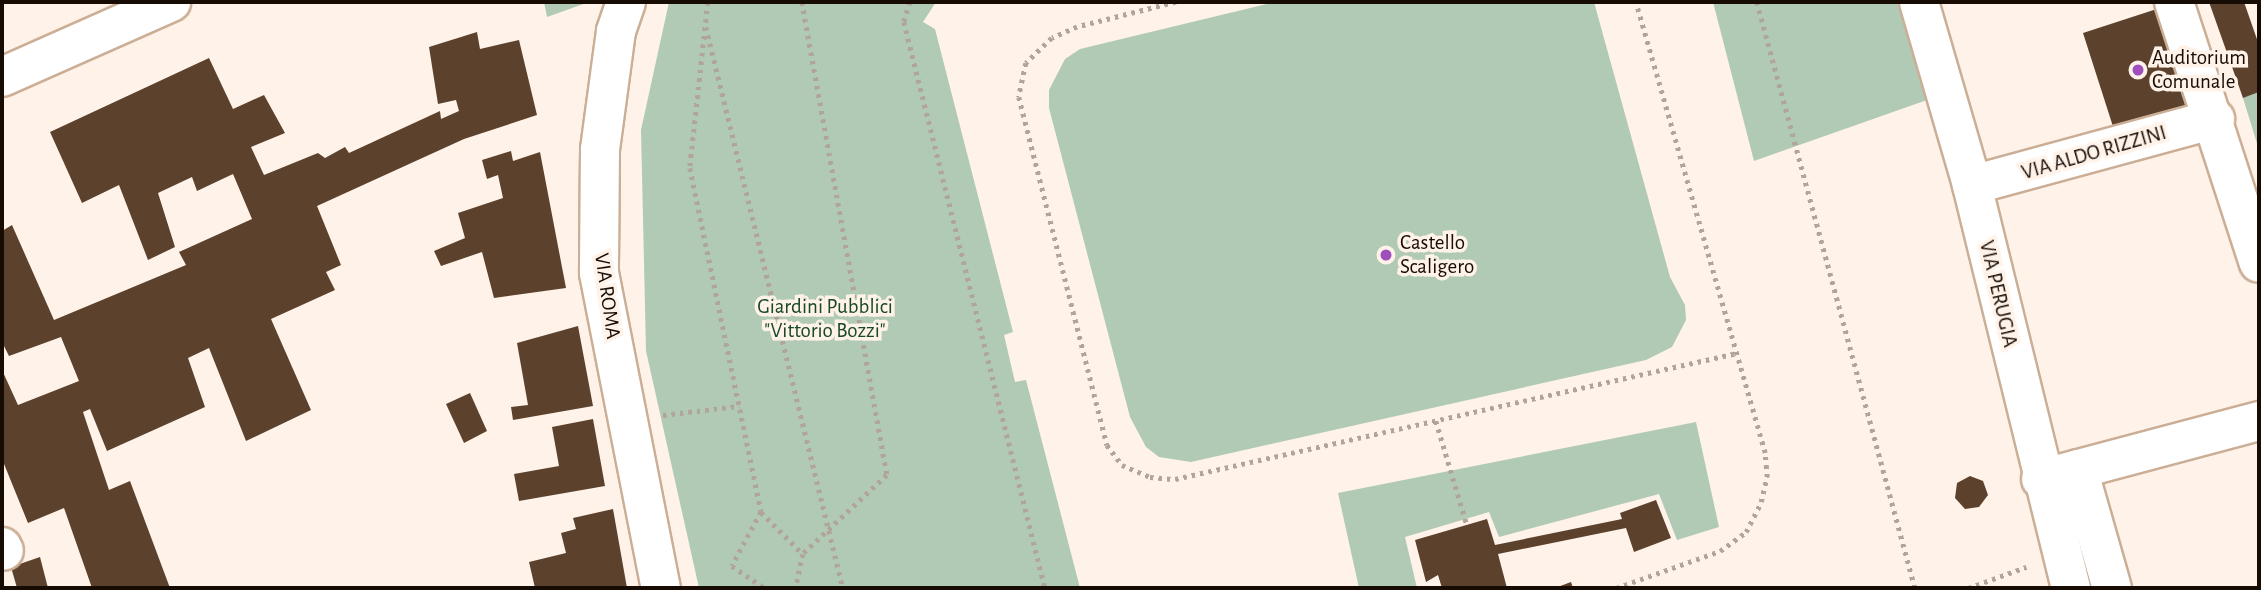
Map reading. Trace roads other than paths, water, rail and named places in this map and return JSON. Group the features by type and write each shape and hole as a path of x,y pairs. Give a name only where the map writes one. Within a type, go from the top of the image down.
{"street":[{"path":"2,78 171,2"},
{"name":"VIA ROMA","path":"626,2 616,31 600,150 599,273 661,588"},
{"name":"VIA PERUGIA","path":"1919,2 1972,185 2041,479 2071,588"},
{"path":"2174,2 2215,119 2259,263"},
{"name":"VIA ALDO RIZZINI","path":"1972,185 2215,119"},
{"path":"2041,479 2259,421"},
{"path":"2078,469 2112,588"}],"place":[{"name":"Auditorium Comunale","path":"2138,70"},
{"name":"Castello Scaligero","path":"1386,255"}],"park label":[{"name":"Giardini Pubblici \"Vittorio Bozzi\"","path":"825,319"}]}
